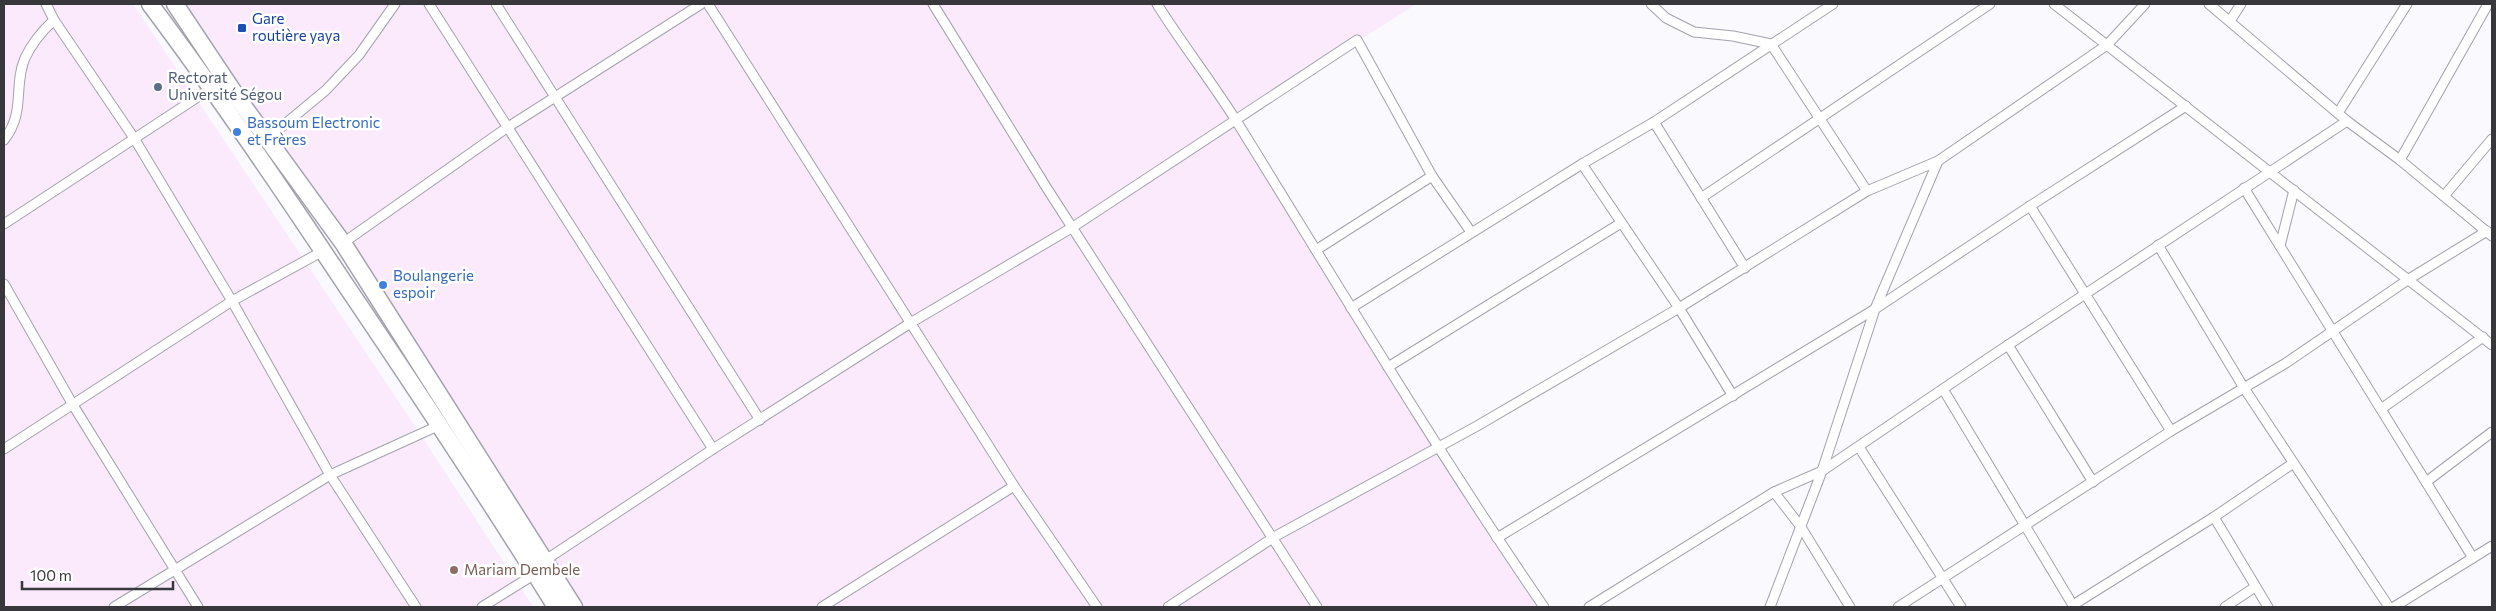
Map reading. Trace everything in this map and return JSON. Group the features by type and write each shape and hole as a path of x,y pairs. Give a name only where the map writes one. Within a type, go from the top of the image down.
{"highway":[{"path":"150,4 213,87 440,425 540,568 574,607"},
{"path":"175,4 267,138 343,243 540,568 556,607"}],"street":[{"path":"46,4 54,20 134,138 232,301 330,475 416,607"},
{"path":"267,138 326,90 360,54 395,4"},
{"path":"429,4 713,449"},
{"path":"496,4 760,420"},
{"path":"343,243 508,126 701,4"},
{"path":"708,4 912,322 1014,486 1097,607"},
{"path":"933,4 1073,228 1274,537 1317,607"},
{"path":"1157,4 1187,51 1236,120 1388,367 1497,538 1544,607"},
{"path":"1652,4 1666,18 1694,32 1733,36 1771,44 1867,191"},
{"path":"1351,308 1582,164 1654,122 1832,4"},
{"path":"1702,198 1990,4"},
{"path":"2054,4 2492,344"},
{"path":"1168,607 1274,537 1439,447 1679,308 1867,191 1938,161 2107,44 2145,4"},
{"path":"1898,607 2171,431 2286,363 2409,279 2490,233 2400,160 2347,121 2209,4"},
{"path":"2230,21 2241,4"},
{"path":"2338,113 2407,4"},
{"path":"2400,160 2488,4"},
{"path":"4,140 17,116 25,59 38,36 54,20"},
{"path":"482,607 713,449 912,322 1073,228 1356,40 1432,176 1472,232"},
{"path":"4,224 213,87"},
{"path":"1497,538 1876,309 2030,206 2186,106"},
{"path":"1589,607 1774,492 1822,471 2158,245 2347,121"},
{"path":"1654,122 1745,268"},
{"path":"2444,196 2491,142"},
{"path":"1770,607 1822,471 1876,309 1938,161"},
{"path":"1582,164 1679,308 1733,396"},
{"path":"1316,250 1432,176"},
{"path":"2244,188 2473,558"},
{"path":"2280,246 2294,190"},
{"path":"2030,206 2171,431"},
{"path":"1388,367 1621,223"},
{"path":"2158,245 2292,464 2389,607"},
{"path":"4,449 232,301 324,251"},
{"path":"4,284 72,405 198,607"},
{"path":"2381,409 2483,336"},
{"path":"2008,345 2092,482"},
{"path":"1943,389 2074,606 2214,517 2292,464"},
{"path":"114,607 176,571 330,475 440,425"},
{"path":"2426,482 2492,432"},
{"path":"1859,447 1961,607"},
{"path":"822,607 1014,486"},
{"path":"1774,492 1800,527 1850,607"},
{"path":"2214,517 2268,607"},
{"path":"2394,607 2492,546"},
{"path":"2225,607 2255,588"}],"shaded area":[{"path":"4,4 133,4 409,417 533,607 4,607"},
{"path":"183,4 1416,4 1236,120 1544,607 570,607"}],"place":[{"name":"Gare routière yaya","path":"242,28"},
{"name":"Rectorat Université Ségou","path":"158,87"},
{"name":"Bassoum Electronic et Frères","path":"237,132"},
{"name":"Boulangerie espoir","path":"383,285"},
{"name":"Mariam Dembele","path":"454,570"}]}
